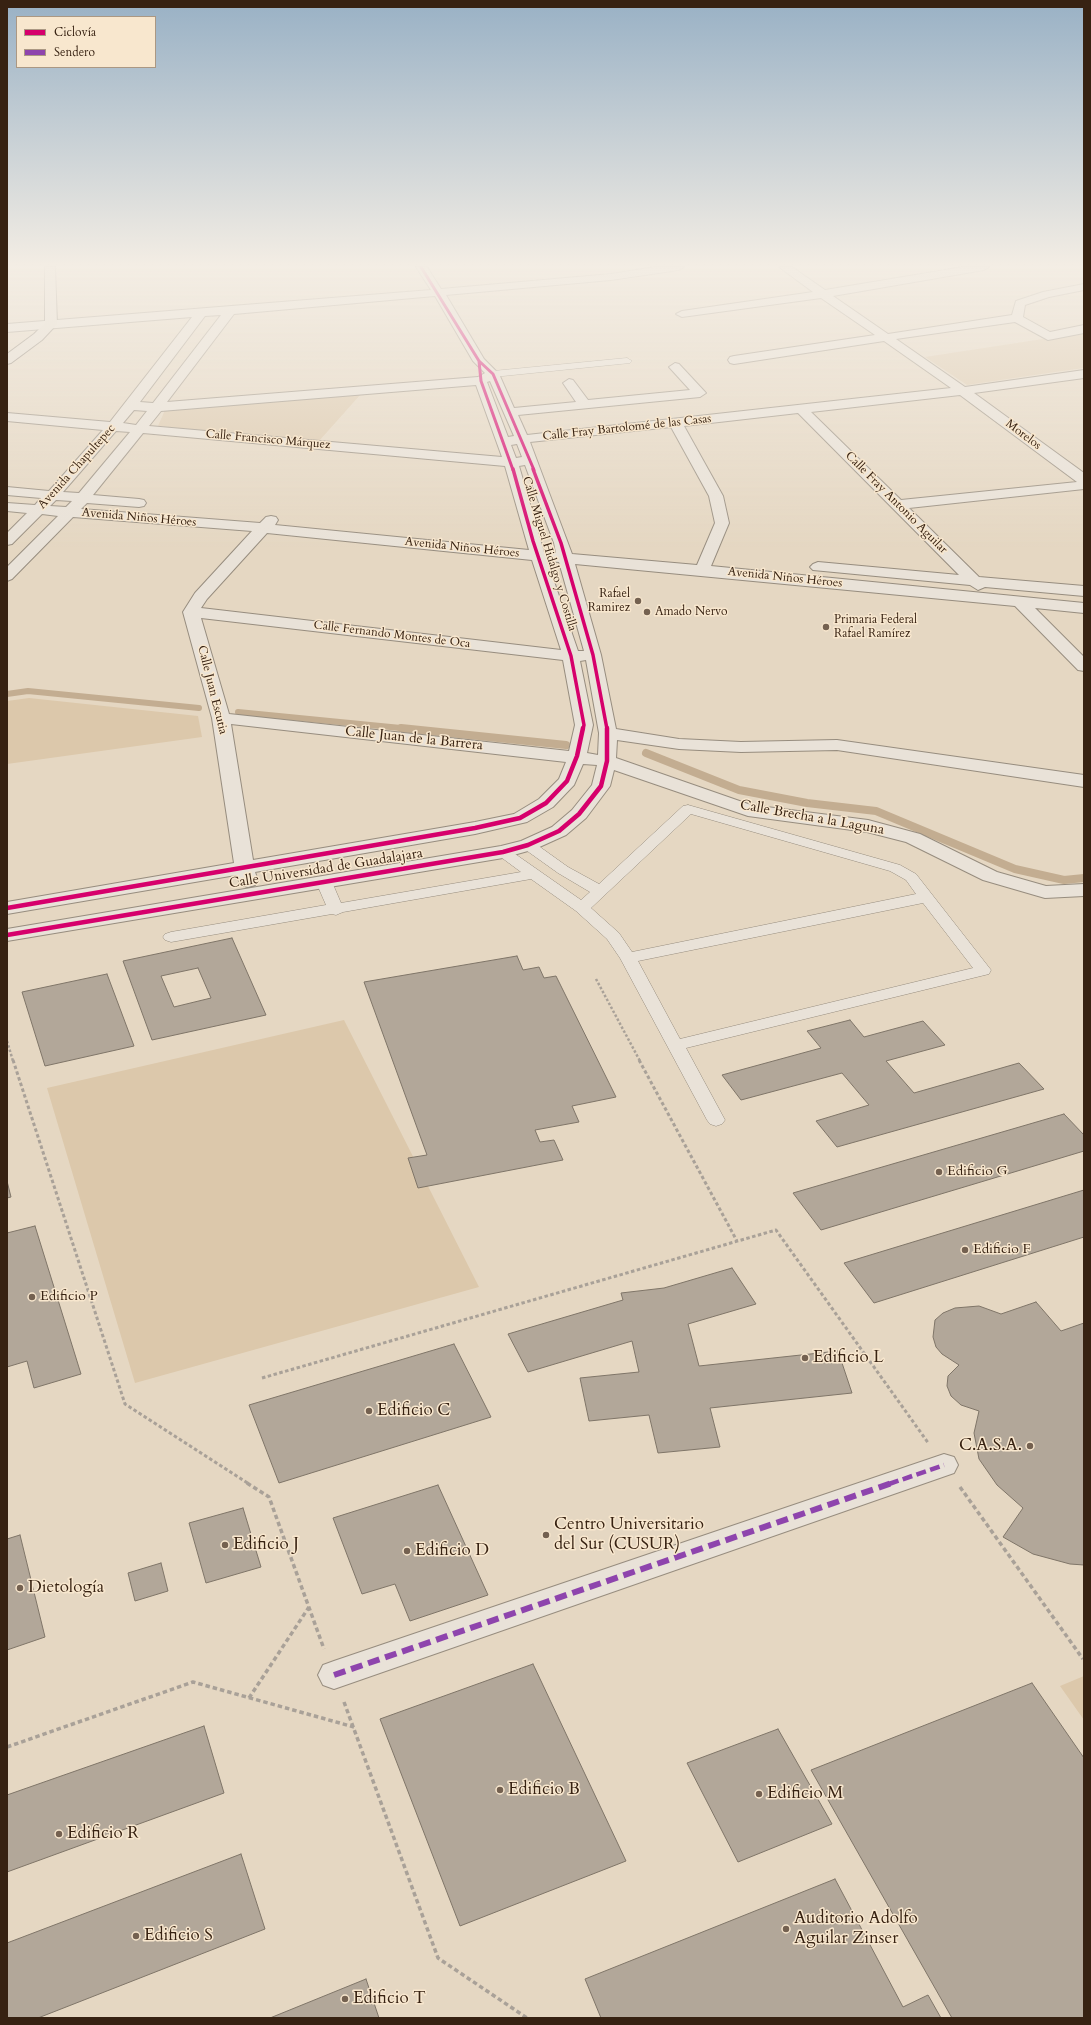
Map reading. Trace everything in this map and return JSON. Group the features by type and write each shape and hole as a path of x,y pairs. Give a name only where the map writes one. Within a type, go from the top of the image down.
{"street":[{"name":"Avenida Chapultepec","path":"7,540 53,495 131,406 165,362"},
{"name":"Avenida Chapultepec","path":"7,576 84,497 192,362"},
{"name":"Calle Miguel Hidalgo y Costilla","path":"479,362 487,377 510,412 522,439 561,543 564,559 593,655 608,733 607,761"},
{"name":"Morelos","path":"920,362 1084,480"},
{"path":"510,412 700,393 676,367"},
{"name":"Calle Fray Bartolomé de las Casas","path":"504,441 963,391 1084,374"},
{"name":"Calle Miguel Hidalgo y Costilla","path":"487,377 533,541 571,656 584,725 577,756"},
{"path":"131,406 157,407 487,377"},
{"path":"569,383 585,405"},
{"name":"Calle Fray Antonio Aguilar","path":"800,408 974,580 990,599"},
{"name":"Calle Francisco Márquez","path":"7,417 511,462 530,461"},
{"path":"675,422 716,496 722,523 705,563"},
{"path":"898,505 1084,485"},
{"name":"Avenida Niños Héroes","path":"7,490 160,505 269,522 564,559 705,563 779,563"},
{"name":"Avenida Niños Héroes","path":"7,507 494,537"},
{"path":"191,612 201,596 269,522"},
{"name":"Avenida Niños Héroes","path":"518,539 576,544"},
{"name":"Avenida Niños Héroes","path":"615,548 705,563 990,599 1084,608"},
{"name":"Avenida Niños Héroes","path":"802,565 1084,591"},
{"path":"1066,606 1084,601"},
{"path":"1019,602 1084,666"},
{"name":"Calle Fernando Montes de Oca","path":"191,612 571,656 593,655"},
{"name":"Calle Juan Escutia","path":"191,612 221,718 244,868 253,893"},
{"name":"Calle Juan de la Barrera","path":"221,718 577,756 607,761"},
{"path":"608,733 679,744 741,747 837,744 1084,781"},
{"name":"Calle Universidad de Guadalajara","path":"7,908 468,830 520,818 546,803 567,781 577,756"},
{"name":"Calle Universidad de Guadalajara","path":"7,934 503,852 528,845 558,831 579,814 601,786 607,761"},
{"name":"Calle Brecha a la Laguna","path":"607,761 748,810 868,826 913,838 990,876 1044,892 1084,890"},
{"path":"334,1675 944,1465"}],"lane":[{"path":"487,377 623,362"},
{"path":"582,908 688,809 895,868 911,877 983,970 676,1046"},
{"path":"528,845 563,870 600,891"},
{"path":"503,852 582,908 613,936 628,958 716,1120"},
{"path":"171,937 336,910 534,874"},
{"path":"324,882 336,910"},
{"path":"628,958 927,897"}],"path":[{"path":"596,979 737,1241"},
{"path":"7,1041 125,1404 269,1497 438,1958 527,2018"},
{"path":"262,1378 776,1230"},
{"path":"249,1698 309,1607"},
{"path":"7,1748 193,1682 354,1727"}],"shaded area":[{"path":"932,362 1084,362 1084,368 967,385"},
{"path":"361,394 319,441 158,426 165,410"},
{"path":"29,698 198,716 202,737 7,764 7,701"},
{"path":"344,1020 479,1287 135,1383 47,1088"},
{"path":"1084,1676 1084,1720 1060,1686"}],"building":[{"path":"232,938 266,1015 152,1040 123,961","holes":["198,968 211,998 174,1007 161,976"]},
{"path":"517,956 523,970 539,967 544,978 556,976 616,1097 572,1106 579,1122 535,1130 540,1142 554,1140 563,1160 418,1188 408,1158 427,1155 364,982"},
{"path":"107,974 134,1046 45,1066 22,992"},
{"path":"850,1020 864,1037 923,1021 945,1045 886,1061 914,1093 1019,1063 1044,1089 837,1147 816,1121 869,1105 842,1073 741,1100 722,1075 821,1048 807,1031"},
{"name":"Edificio G","path":"1064,1114 1084,1135 1084,1151 821,1230 793,1193"},
{"path":"7,1181 11,1197 7,1198"},
{"name":"Edificio F","path":"1084,1190 1084,1237 874,1303 844,1263"},
{"name":"Edificio P","path":"35,1226 81,1374 34,1388 27,1361 7,1367 7,1233"},
{"name":"Edificio L","path":"732,1268 756,1304 688,1324 699,1366 838,1351 852,1393 710,1408 720,1447 658,1453 649,1415 589,1421 580,1378 639,1372 632,1341 528,1372 508,1334 623,1300 621,1293 664,1288"},
{"name":"C.A.S.A.","path":"1036,1302 1061,1331 1084,1323 1084,1565 1070,1564 1033,1554 1003,1537 1023,1508 997,1485 979,1459 974,1433 979,1411 961,1405 951,1396 947,1386 948,1376 959,1365 942,1354 936,1347 933,1337 935,1320 943,1313 955,1308 979,1306 1001,1314"},
{"name":"Edificio C","path":"454,1344 491,1417 279,1483 249,1405"},
{"name":"Edificio D","path":"438,1485 488,1595 410,1621 395,1584 362,1594 333,1518"},
{"name":"Edificio J","path":"243,1508 261,1567 206,1583 189,1523"},
{"name":"Dietología","path":"20,1535 45,1637 7,1650 7,1539"},
{"path":"161,1563 168,1591 135,1601 128,1573"},
{"name":"Edificio B","path":"533,1664 626,1861 460,1926 380,1719"},
{"path":"1032,1683 1084,1758 1084,2018 952,2018 811,1770"},
{"name":"Edificio R","path":"204,1726 224,1793 7,1872 7,1795"},
{"name":"Edificio M","path":"778,1729 832,1824 738,1862 687,1763"},
{"name":"Edificio S","path":"241,1854 265,1929 38,2018 7,2018 7,1943"},
{"name":"Auditorio Adolfo Aguilar Zinser","path":"835,1879 903,2007 928,1995 941,2018 601,2018 585,1979"},
{"name":"Edificio T","path":"366,1979 379,2018 270,2018"}],"waterway":[{"path":"7,694 28,691 199,708"},
{"path":"238,712 405,728"},
{"path":"405,728 411,729"},
{"path":"405,728 566,745"},
{"path":"646,753 739,790 807,803 876,811 1015,869 1064,880 1084,878"}],"marked path":[{"path":"334,1675 944,1465"}],"cycle path":[{"path":"7,908 475,828 520,818 546,803 567,781 577,756 584,725 571,656 533,541 511,462 481,381 479,362"},
{"path":"7,935 503,852 528,845 559,831 579,814 601,786 607,761 608,733 593,655 561,543 522,439 493,374 480,362"}],"place":[{"name":"Rafael Ramirez","path":"638,601"},
{"name":"Amado Nervo","path":"647,612"},
{"name":"Primaria Federal Rafael Ramírez","path":"826,627"},
{"name":"Edificio G","path":"939,1172"},
{"name":"Edificio F","path":"965,1250"},
{"name":"Edificio P","path":"32,1297"},
{"name":"Edificio L","path":"805,1358"},
{"name":"Edificio C","path":"369,1411"},
{"name":"C.A.S.A.","path":"1030,1446"},
{"name":"Centro Universitario del Sur (CUSUR)","path":"546,1535"},
{"name":"Edificio J","path":"225,1545"},
{"name":"Edificio D","path":"407,1551"},
{"name":"Dietología","path":"20,1588"},
{"name":"Edificio B","path":"500,1790"},
{"name":"Edificio M","path":"759,1794"},
{"name":"Edificio R","path":"59,1834"},
{"name":"Auditorio Adolfo Aguilar Zinser","path":"786,1929"},
{"name":"Edificio S","path":"136,1936"},
{"name":"Edificio T","path":"345,1999"}]}
